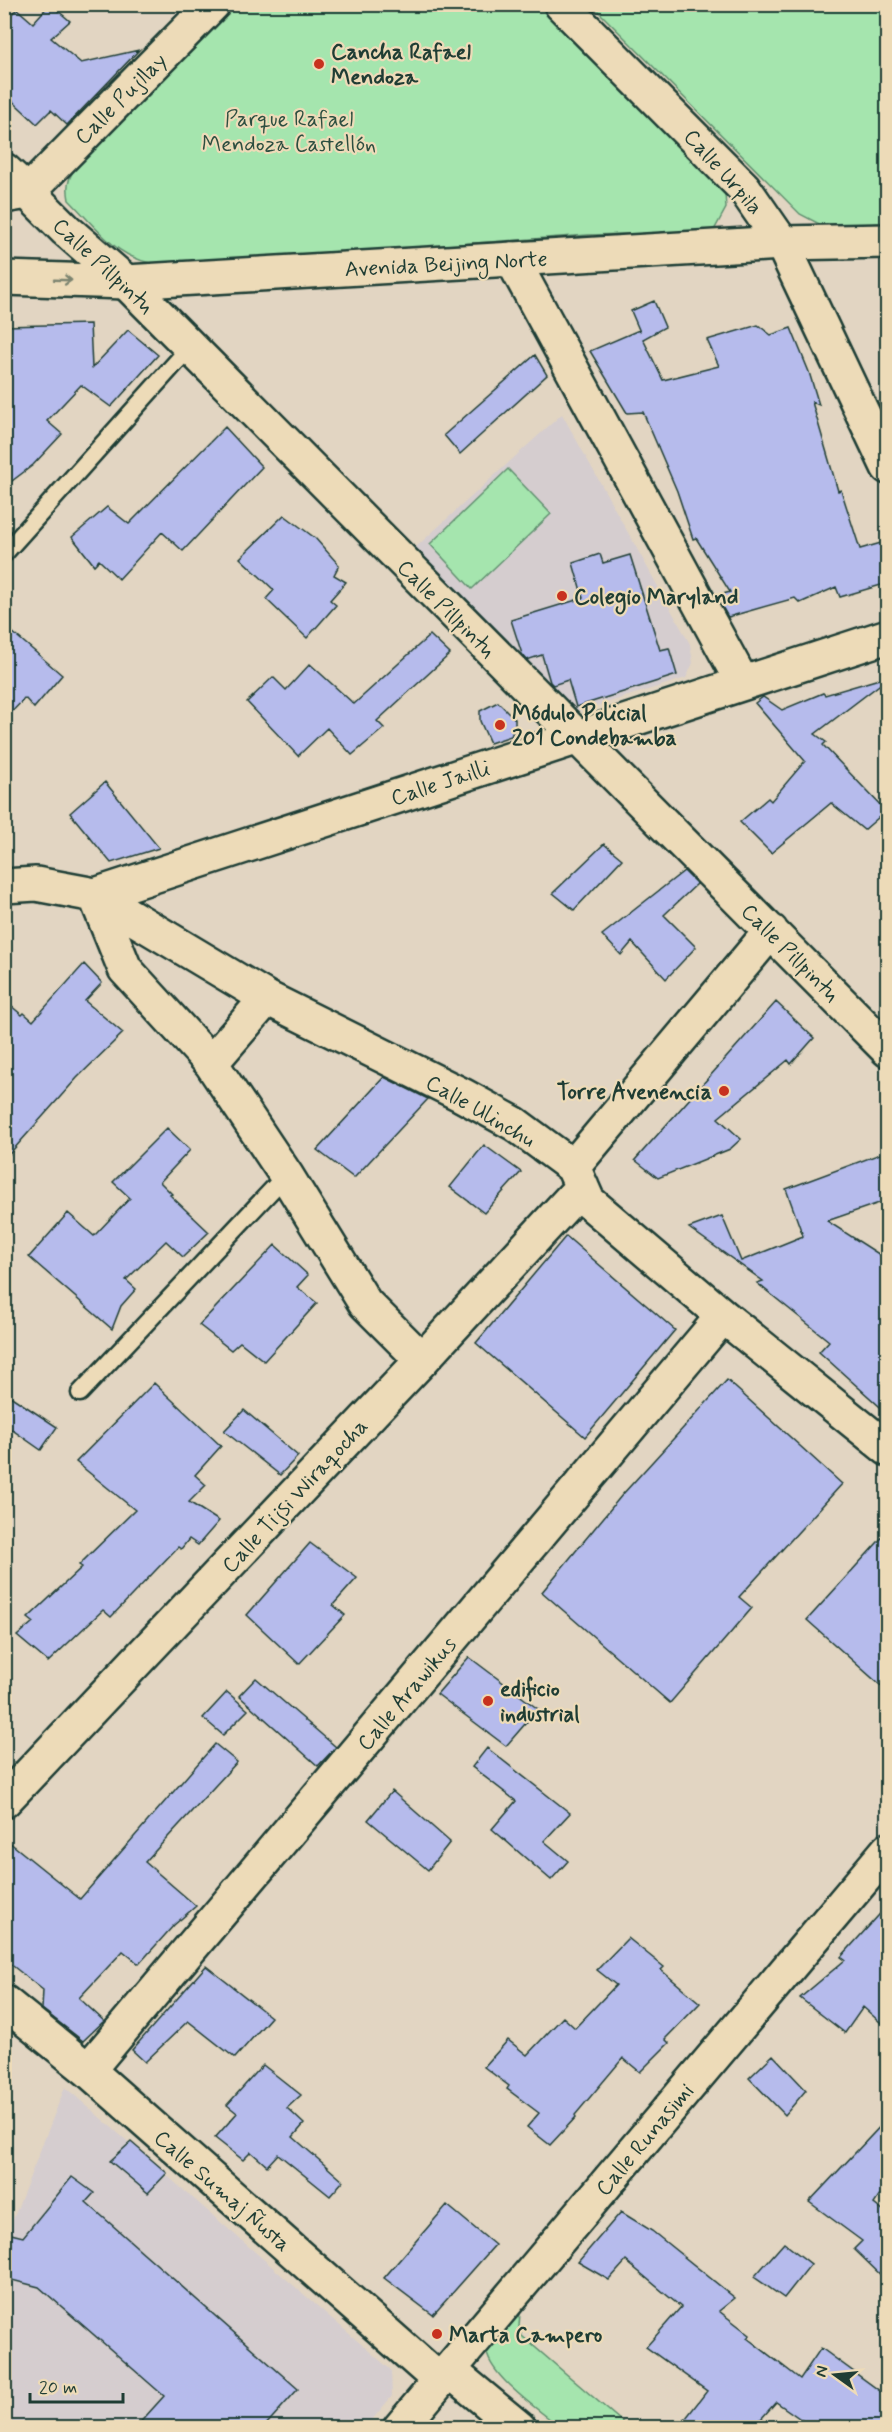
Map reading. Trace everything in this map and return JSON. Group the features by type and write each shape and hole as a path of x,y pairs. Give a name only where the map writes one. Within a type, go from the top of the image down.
{"street":[{"name":"Calle Urpila","path":"561,4 744,188 782,243 888,467"},
{"name":"Calle Pujllay","path":"16,194 203,8"},
{"name":"Calle Pillpintu","path":"4,170 16,194 66,230 126,282 888,1050"},
{"name":"Avenida Beijing Norte","path":"4,278 126,282 782,243 888,241"},
{"path":"512,259 742,682"},
{"name":"Calle Jailli","path":"95,896 888,636"},
{"name":"Calle Ulinchu","path":"4,886 36,884 95,896 267,998 462,1095 515,1124 577,1177 588,1201 723,1316 888,1449"},
{"path":"95,896 125,969 211,1063 286,1175 365,1303 422,1360"},
{"name":"Calle Tijsi Wiraqocha","path":"4,1801 422,1360 577,1177 771,931"},
{"path":"211,1063 267,998"},
{"name":"Calle Arawikus","path":"88,2070 723,1316"},
{"name":"Calle Runasimi","path":"400,2427 888,1851"},
{"name":"Calle Sumaj Ñusta","path":"4,2002 88,2070 444,2375 519,2427"}],"lane":[{"path":"4,554 189,348"},
{"path":"80,1394 286,1175"}],"shaded area":[{"name":"Colegio Maryland","path":"562,414 690,644 693,663 686,678 580,711 568,705 415,548"},
{"path":"65,2087 391,2370 392,2396 366,2427 5,2428 5,2259 11,2225"}],"green space":[{"name":"Parque Rafael Mendoza Castellón","path":"542,4 635,97 725,193 726,208 713,232 588,235 166,265 150,263 123,252 101,234 69,200 68,185 73,171 236,5"},
{"path":"592,5 887,5 887,223 823,226 800,214"},
{"path":"508,469 551,514 472,589 430,544"},
{"path":"514,2308 520,2313 519,2327 522,2336 628,2427 560,2427 513,2389 492,2364 487,2353 490,2338"}],"building":[{"path":"50,4 70,21 51,38 81,63 139,50 67,125 51,110 37,124 4,93 4,21 17,9 33,23"},
{"path":"654,301 665,327 643,339 663,380 719,366 707,340 758,325 771,335 791,328 809,372 819,405 812,402 838,491 841,490 860,549 888,541 888,583 840,597 836,587 800,603 795,598 728,617 716,596 730,592 696,538 693,539 677,491 643,412 627,413 590,351 639,330 640,332 631,311"},
{"path":"90,324 92,368 128,330 158,355 111,407 81,385 47,421 62,434 33,465 4,487 4,326"},
{"path":"535,355 547,375 460,454 444,435"},
{"path":"225,427 262,467 183,551 162,532 119,579 99,560 94,565 72,537 107,507 129,524"},
{"path":"284,515 315,538 339,565 334,575 346,582 330,600 336,605 307,638 266,599 274,590 240,558"},
{"path":"600,554 603,563 630,555 660,650 669,648 677,675 576,707 568,680 553,685 542,655 527,660 522,654 511,620 583,598 573,563"},
{"path":"4,625 62,675 34,708 25,698 4,720"},
{"path":"430,635 450,654 377,721 384,728 352,755 327,728 298,756 247,702 273,677 286,690 310,664 354,704"},
{"path":"886,677 887,679 815,734 826,742 823,745 886,811 864,830 831,803 771,853 740,822 768,798 771,801 805,761 755,703 763,697 782,710 823,693 825,695"},
{"path":"498,702 515,719 515,726 511,736 490,743 480,721 480,711"},
{"path":"105,782 159,848 111,863 70,813"},
{"path":"604,844 622,859 574,910 553,893"},
{"path":"684,871 697,884 664,915 696,947 666,979 632,942 621,955 602,935"},
{"path":"84,964 102,983 85,1001 123,1033 77,1078 4,1160 4,1000 33,1021"},
{"name":"Torre Avenencia","path":"776,1002 814,1038 791,1064 788,1060 718,1118 741,1139 730,1149 658,1178 635,1160"},
{"path":"384,1077 428,1099 354,1178 317,1150"},
{"path":"167,1128 190,1150 160,1182 172,1194 170,1195 209,1232 183,1257 166,1241 126,1280 136,1289 121,1306 112,1329 29,1257 68,1213 94,1236 130,1198 113,1182"},
{"path":"484,1145 521,1172 484,1213 450,1187"},
{"path":"888,1151 888,1200 827,1221 888,1260 888,1414 819,1352 829,1341 757,1283 763,1281 689,1228 722,1216 741,1261 803,1236 786,1189"},
{"path":"566,1236 675,1330 585,1437 476,1343"},
{"path":"275,1245 308,1275 297,1287 317,1303 264,1361 240,1342 231,1350 199,1325"},
{"path":"727,1380 842,1484 739,1597 752,1608 670,1703 542,1592 622,1495"},
{"path":"154,1383 221,1446 195,1475 206,1485 189,1502 219,1521 198,1545 189,1539 181,1549 178,1547 111,1617 103,1610 48,1662 17,1636 33,1622 28,1618 82,1567 79,1565 135,1510 76,1462"},
{"path":"4,1392 57,1427 41,1450 4,1424"},
{"path":"244,1410 298,1456 280,1475 224,1431"},
{"path":"888,1531 888,1692 807,1620"},
{"path":"310,1543 357,1578 333,1605 345,1615 299,1664 247,1615"},
{"name":"edificio industrial","path":"469,1657 538,1709 506,1746 437,1694"},
{"path":"256,1678 336,1747 318,1766 239,1696"},
{"path":"227,1692 248,1710 223,1735 203,1718"},
{"path":"215,1744 237,1762 145,1862 196,1906 174,1925 139,1964 123,1951 79,1998 104,2021 83,2041 42,2009 43,1990 4,1959 4,1838 80,1899"},
{"path":"487,1748 570,1813 544,1841 568,1861 551,1880 492,1829 516,1801 472,1767"},
{"path":"392,1791 450,1842 428,1870 368,1820"},
{"path":"888,1905 888,2029 863,2007 845,2033 800,1998 845,1960 841,1957"},
{"path":"628,1938 664,1967 661,1970 700,2003 665,2039 669,2043 640,2072 623,2058 575,2115 576,2117 550,2145 527,2127 539,2113 507,2089 509,2086 484,2067 508,2040 527,2055 563,2017 575,2028 616,1985 597,1970"},
{"path":"206,1966 271,2017 235,2058 188,2021 145,2062 132,2050"},
{"path":"773,2055 806,2090 785,2115 749,2078"},
{"path":"263,2065 301,2095 287,2108 304,2124 293,2137 343,2181 330,2196 278,2154 267,2166 251,2152 243,2160 215,2138 237,2113 227,2105"},
{"path":"888,2118 888,2183 874,2204 888,2215 888,2282 854,2249 862,2241 809,2202"},
{"path":"131,2142 167,2173 148,2193 110,2161"},
{"path":"72,2177 94,2193 86,2202 298,2389 264,2427 136,2427 164,2396 39,2287 4,2278 4,2259 11,2234 23,2237"},
{"path":"447,2205 495,2245 433,2315 384,2278"},
{"path":"621,2212 652,2231 735,2298 719,2311 750,2335 747,2338 800,2379 821,2348 888,2397 888,2427 812,2427 776,2402 754,2427 679,2427 707,2391 646,2347 681,2307 626,2261 609,2280 578,2262"},
{"path":"784,2243 811,2264 784,2298 754,2277"}],"place":[{"name":"Cancha Rafael Mendoza","path":"319,64"},
{"name":"Colegio Maryland","path":"562,596"},
{"name":"Módulo Policial 201 Condebamba","path":"500,725"},
{"name":"Torre Avenencia","path":"724,1091"},
{"name":"edificio industrial","path":"488,1701"},
{"name":"Marta Campero","path":"437,2334"}]}
